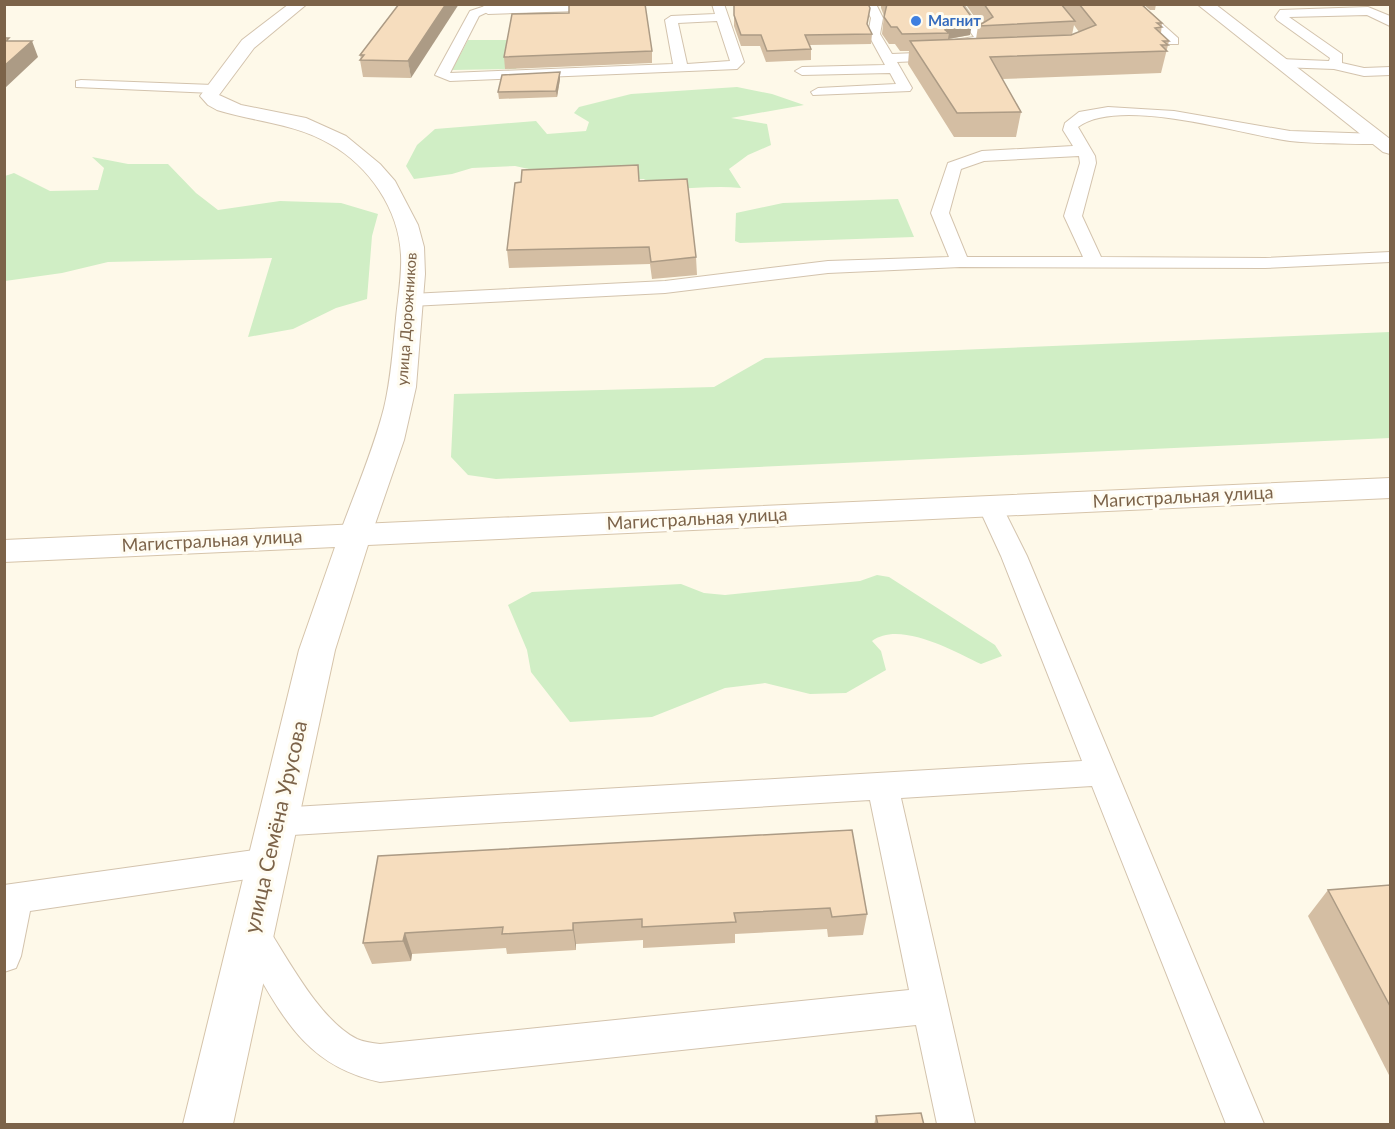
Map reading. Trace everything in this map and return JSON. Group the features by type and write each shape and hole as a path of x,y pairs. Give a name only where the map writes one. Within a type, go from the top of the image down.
{"street":[{"path":"213,88 248,44 300,4"},
{"path":"499,7 638,4"},
{"path":"1204,4 1384,143"},
{"name":"улица Дорожников","path":"213,88 209,96 216,103 297,122 324,132 354,150 379,174 399,207 410,235 413,260 406,375 398,412 356,533"},
{"name":"Магистральная улица","path":"4,551 356,533 1390,488"},
{"name":"улица Семёна Урусова","path":"208,1125 317,650 356,533"}],"lane":[{"path":"818,92 905,88 873,33 877,18 870,4"},
{"path":"802,71 888,58 980,40 956,4"},
{"path":"1132,4 1173,41"},
{"path":"499,7 474,14 442,75 450,77 681,69 735,64 720,11 671,20 681,69"},
{"path":"1334,65 1337,57 1281,17 1284,13 1368,11 1381,15 1390,22"},
{"path":"888,58 983,54"},
{"path":"1280,63 1334,65 1364,72 1390,71"},
{"path":"81,84 213,88"},
{"path":"1094,262 1073,216 1088,163 1084,150 1071,130 1073,121 1089,114 1118,110 1168,114 1290,136 1384,143"},
{"path":"960,262 940,213 954,166 973,158 994,154 1084,150"},
{"path":"411,300 665,287 828,267 960,262 1265,263 1390,256"},
{"path":"990,506 1102,773 1245,1125"},
{"path":"276,822 1102,773"},
{"path":"883,786 956,1125"},
{"path":"4,956 10,899 268,862"},
{"path":"252,933 313,1024 330,1043 352,1057 380,1063 930,1006"}],"green space":[{"path":"468,40 529,40 516,69 452,70"},
{"path":"737,87 772,94 804,105 731,118 767,124 771,145 748,155 729,169 741,188 654,189 644,179 584,181 515,166 472,168 452,174 414,179 406,166 417,145 435,129 536,121 547,134 586,131 589,122 574,113 579,107 631,94"},
{"path":"92,157 128,164 168,164 196,193 218,210 280,201 341,203 378,214 372,236 367,299 336,308 293,329 248,337 272,258 108,262 62,273 5,281 5,176 14,173 50,191 98,190 104,168"},
{"path":"898,199 914,237 740,243 735,241 736,213 783,203"},
{"path":"1390,332 1390,438 496,479 468,475 451,457 454,394 714,387 765,358"},
{"path":"877,575 889,577 995,645 1002,656 981,664 942,645 926,640 897,634 883,635 872,641 881,651 886,670 846,693 810,694 765,683 725,688 652,717 570,722 531,672 527,650 508,605 532,592 681,584 704,593 725,595 860,581"}],"building":[{"path":"399,4 446,4 408,61 360,60 364,55 360,55"},
{"path":"569,4 645,4 652,51 504,57 512,14 569,13"},
{"path":"868,4 870,8 867,24 872,34 805,35 811,49 767,51 761,35 741,35 734,15 734,5"},
{"path":"887,4 962,4 973,19 946,23 945,30 949,33 902,34 897,27 891,27 884,17"},
{"path":"984,4 1061,4 1075,21 978,26 993,17"},
{"path":"1079,4 1141,4 1162,23 1157,23 1162,27 1155,28 1169,41 1163,41 1168,45 1161,45 1167,51 990,57 1021,112 957,113 910,41 1071,35 1096,25"},
{"path":"4,38 9,38 6,41 32,41 4,66"},
{"path":"560,72 556,91 498,92 502,75"},
{"path":"638,165 639,181 687,179 696,257 651,262 649,247 507,250 515,183 521,182 522,170"},
{"path":"852,830 867,914 832,917 830,908 734,913 736,922 642,927 642,919 573,923 573,930 502,934 503,927 405,933 403,941 363,943 378,856"},
{"path":"1390,885 1390,1006 1328,890"},
{"path":"921,1113 924,1125 878,1125 876,1116"}],"place":[{"name":"Магнит","path":"916,21"}]}
